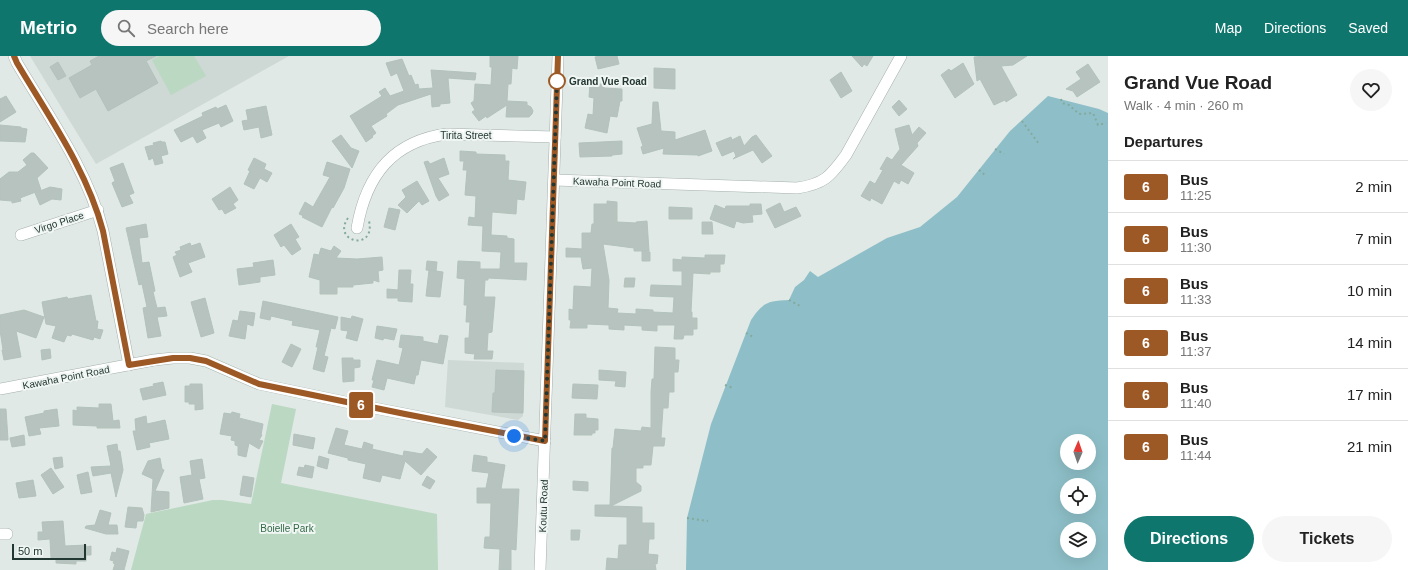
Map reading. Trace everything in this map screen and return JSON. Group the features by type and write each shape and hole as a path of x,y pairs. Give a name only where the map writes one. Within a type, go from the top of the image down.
{"street":[{"path":"14,56 77,165 98,210 129,365"},
{"path":"545,441 558,56"},
{"name":"Kawaha Point Road","path":"554,180 797,188 811,186 824,181 846,156 901,56"},
{"name":"Tirita Street","path":"357,228 364,198 374,176 393,156 412,144 423,139 447,134 555,137"},
{"name":"Virgo Place","path":"21,235 98,210"},
{"name":"Kawaha Point Road","path":"0,389 173,358 195,359 206,361 259,384 545,441"},
{"name":"Koutu Road","path":"540,570 545,441"}],"path":[{"path":"1061,99 1062,103 1069,106 1079,114 1093,113 1098,125 1106,123"},
{"path":"1022,121 1040,144"},
{"path":"996,149 1004,154"},
{"path":"979,170 986,176"},
{"path":"349,217 345,222 345,233 349,238 355,241 361,240 369,233 370,228 368,217"},
{"path":"789,300 800,306"},
{"path":"746,333 754,337"},
{"path":"725,385 733,388"},
{"path":"687,518 708,521"}],"shaded area":[{"path":"30,56 289,56 96,164"},
{"path":"448,360 524,363 523,416 518,420 445,407"}],"green space":[{"path":"159,56 194,56 206,76 171,95 152,60"},
{"name":"Boielle Park","path":"272,404 296,409 281,483 437,514 438,570 131,570 146,514 213,500 251,504"}],"water":[{"path":"1048,96 1099,109 1108,113 1108,570 686,570 687,518 711,424 751,320 755,314 763,306 771,302 789,300 795,287 804,280 810,271 818,277 887,238 920,227 957,197 1010,131"}],"building":[{"path":"99,56 156,56 146,61 158,83 108,111 96,89 80,98 69,78 92,65 90,61"},
{"path":"490,56 518,56 517,69 512,68 511,84 508,84 507,101 527,102 527,105 531,107 533,111 529,117 506,117 507,105 487,118 486,116 479,121 472,112 475,110 471,103 474,101 475,84 491,85 492,67 490,67"},
{"path":"617,56 619,64 598,69 595,57"},
{"path":"852,56 873,56 867,66 864,64 862,67"},
{"path":"1027,56 1013,65 1001,66 1017,95 1006,102 1005,100 994,105 980,79 977,81 974,57"},
{"path":"402,59 409,76 411,75 415,85 418,84 419,89 433,88 431,70 476,73 475,80 448,78 450,103 432,107 431,94 398,105 386,114 387,116 371,126 376,133 366,142 350,116 382,96 379,92 385,88 390,96 404,91 397,73 391,76 386,63"},
{"path":"58,62 66,76 58,80 50,67"},
{"path":"963,63 974,84 955,98 941,75 949,69 951,71"},
{"path":"1088,64 1100,82 1077,97 1073,91 1066,89 1081,79 1076,72"},
{"path":"654,68 675,69 675,89 654,88"},
{"path":"841,72 852,91 841,98 830,80"},
{"path":"590,84 604,84 604,88 622,89 622,101 620,101 617,117 610,116 607,133 585,128 588,114 593,115 594,98 589,97"},
{"path":"6,96 16,112 0,122 0,99"},
{"path":"899,100 907,109 899,116 892,107"},
{"path":"653,102 658,102 661,131 675,132 675,140 705,130 712,151 698,156 663,154 664,148 643,154 641,147 643,146 637,128 652,124"},
{"path":"226,105 233,121 221,127 219,123 202,130 206,138 197,143 193,136 181,142 174,130 203,116 202,113 216,107 217,109"},
{"path":"266,106 272,135 261,138 259,127 244,130 242,121 248,120 246,110"},
{"path":"0,125 27,129 25,142 0,141"},
{"path":"909,125 912,135 919,127 926,133 917,143 918,146 901,165 914,173 908,184 901,180 899,184 894,181 882,204 871,198 870,201 861,196 870,181 875,184 883,170 880,169 887,157 892,160 900,149 895,129"},
{"path":"341,135 351,148 359,151 352,168 332,141"},
{"path":"756,135 772,156 762,163 753,150 733,159 736,156 734,151 722,156 716,143 731,137 732,140 740,136 744,146 752,137"},
{"path":"161,141 165,142 168,154 161,156 163,163 155,165 153,158 149,160 145,147 154,145 153,143"},
{"path":"622,141 622,154 612,156 580,157 579,143"},
{"path":"460,151 476,152 476,154 505,155 505,161 509,161 508,180 526,182 524,200 517,199 516,214 492,212 491,235 507,236 507,238 514,239 514,263 527,263 526,280 488,278 488,280 485,280 484,297 495,297 492,332 488,333 487,351 493,351 492,359 474,359 475,354 465,353 465,338 469,338 470,322 466,322 467,305 464,305 465,279 457,278 458,261 480,262 480,269 500,269 501,252 482,251 483,226 468,225 469,217 475,218 476,196 465,195 467,170 463,170 464,161 460,161"},
{"path":"31,153 34,153 48,168 37,178 41,190 20,198 21,201 12,203 12,201 0,200 0,179 9,172 18,172 27,165 23,160"},
{"path":"254,158 266,164 264,169 272,173 267,182 260,178 254,189 244,184 250,171 248,170"},
{"path":"444,158 449,174 438,178 449,195 439,201 424,162 428,161 430,164"},
{"path":"327,162 350,169 344,188 322,227 299,214 305,202 313,207 330,177 323,175"},
{"path":"123,163 134,193 129,195 133,203 122,207 112,183 115,181 110,168"},
{"path":"417,181 429,201 422,205 419,201 407,213 398,205 406,197 402,190"},
{"path":"50,187 62,189 61,200 52,199 40,205 35,193"},
{"path":"230,187 238,200 233,204 236,208 225,214 222,209 219,210 212,199"},
{"path":"607,201 617,202 617,222 636,223 647,221 649,251 634,251 634,248 603,244 609,280 608,308 618,309 617,313 636,314 636,309 673,313 674,297 650,296 651,285 682,286 682,271 673,271 673,259 682,260 682,257 705,258 705,255 725,255 724,264 720,264 720,272 710,272 710,274 693,273 691,312 692,318 697,318 697,329 693,329 693,335 684,335 683,339 674,339 675,325 657,325 657,331 642,330 642,326 624,325 624,330 609,329 609,325 587,324 587,328 570,328 571,320 569,320 569,309 573,310 574,286 591,287 592,268 583,269 581,257 566,257 566,248 582,249 582,233 591,233 592,224 594,224 594,204 607,204"},
{"path":"780,203 784,212 796,207 801,216 775,228 766,210"},
{"path":"750,204 761,204 762,214 752,215 753,222 743,223 736,221 734,228 710,219 715,205 725,209 726,206 750,206"},
{"path":"669,207 692,208 692,219 669,219"},
{"path":"389,208 400,210 395,230 384,227"},
{"path":"702,222 712,222 713,234 702,234"},
{"path":"146,224 148,237 139,238 142,263 149,262 157,308 165,307 167,316 157,317 161,336 148,338 143,308 147,307 142,284 139,285 126,228"},
{"path":"291,224 299,237 295,239 301,249 292,255 284,245 281,247 274,235"},
{"path":"190,243 191,246 200,243 205,257 188,263 192,272 180,277 173,257 177,255 175,252 181,250 180,247"},
{"path":"334,246 341,251 336,258 357,259 382,257 383,270 378,271 379,282 373,280 373,283 353,285 353,287 337,287 337,294 320,294 320,280 309,277 314,254 319,255 321,248 331,251"},
{"path":"642,251 650,252 650,261 642,261"},
{"path":"273,260 275,275 260,277 260,282 239,285 237,269 254,267 253,263"},
{"path":"427,261 437,262 436,271 426,270"},
{"path":"399,270 411,270 410,284 413,284 412,302 398,301 398,298 387,298 387,289 398,290"},
{"path":"429,270 443,272 440,297 426,296"},
{"path":"625,278 635,278 634,287 624,287"},
{"path":"91,295 96,321 98,321 97,329 103,330 100,339 94,337 93,340 72,334 71,336 67,335 64,342 52,338 56,326 46,324 42,302 67,297 68,299"},
{"path":"205,298 214,333 201,337 191,302"},
{"path":"263,301 338,317 335,329 331,328 324,356 328,357 324,372 313,369 320,330 292,325 293,321 271,316 270,320 260,318"},
{"path":"24,310 44,317 36,338 16,331 21,357 4,360 0,330 0,315"},
{"path":"240,311 255,313 253,326 247,324 245,339 229,336 233,320 238,321"},
{"path":"352,316 363,319 357,341 346,338 348,331 341,330 341,317 351,319"},
{"path":"377,326 397,329 394,340 375,338"},
{"path":"401,335 423,337 423,341 438,344 440,335 448,336 443,364 421,360 418,375 416,375 414,384 387,378 384,390 372,387 374,380 372,380 377,360 399,365 403,348 399,347"},
{"path":"291,344 301,349 292,367 282,362"},
{"path":"655,347 675,348 675,360 679,360 678,372 674,372 674,392 669,392 668,408 663,408 661,438 665,438 664,446 653,446 651,465 643,465 643,468 636,468 636,482 641,486 641,491 611,506 642,507 642,523 654,523 654,539 649,539 648,554 658,555 657,564 655,563 656,570 606,570 607,558 618,559 619,545 627,545 627,517 595,516 595,505 610,505 612,448 615,429 641,431 642,427 651,428 651,392 652,379 654,379"},
{"path":"50,349 51,358 42,360 41,350"},
{"path":"342,358 353,358 353,360 360,360 360,367 354,368 354,381 343,382"},
{"path":"496,370 524,371 523,413 492,412"},
{"path":"599,370 626,372 625,387 615,386 616,381 599,380"},
{"path":"163,382 166,395 143,400 140,389 154,386 153,384"},
{"path":"190,384 202,384 203,409 195,410 195,404 185,402 185,386 190,386"},
{"path":"573,384 598,385 597,399 572,398"},
{"path":"99,404 111,404 113,421 119,420 120,428 97,428 97,426 73,425 73,410 77,411 77,407 99,408"},
{"path":"0,409 6,409 8,440 0,440"},
{"path":"57,409 59,426 39,428 41,434 29,436 25,417 44,413 44,411"},
{"path":"232,412 240,414 239,418 263,424 262,435 259,440 263,441 259,449 249,443 246,457 238,455 238,446 235,445 235,441 231,440 232,436 220,434 224,413 231,414"},
{"path":"575,414 586,414 586,418 598,419 598,430 595,430 595,433 592,433 592,435 574,435"},
{"path":"146,416 147,424 165,420 169,439 149,443 150,447 137,450 133,431 136,431 135,419"},
{"path":"336,428 348,431 344,445 362,449 364,442 373,445 372,449 403,456 404,451 422,454 427,448 437,457 421,475 405,461 400,479 382,475 380,482 363,478 366,464 328,453"},
{"path":"294,434 315,438 313,449 293,445"},
{"path":"24,435 25,445 12,447 10,438"},
{"path":"117,444 118,451 120,451 123,470 116,497 111,473 93,476 91,467 111,466 107,446"},
{"path":"474,455 487,457 487,462 505,465 501,489 519,489 516,550 511,549 511,570 499,570 500,549 484,548 485,537 490,537 491,503 477,503 477,488 486,488 489,473 472,471"},
{"path":"319,456 329,459 327,469 317,466"},
{"path":"62,457 63,467 55,469 53,458"},
{"path":"160,458 162,469 164,470 155,491 169,492 169,508 151,512 153,479 142,474 148,461"},
{"path":"202,459 205,478 199,479 203,499 184,503 180,477 192,475 190,461"},
{"path":"305,465 314,467 312,478 297,475 299,467 304,468"},
{"path":"51,468 64,487 53,494 41,475"},
{"path":"88,472 92,492 81,494 77,475"},
{"path":"243,476 254,478 251,497 240,495"},
{"path":"427,476 435,481 430,489 422,485"},
{"path":"33,480 36,496 19,498 16,483"},
{"path":"573,481 588,482 588,491 573,490"},
{"path":"128,507 142,508 144,515 143,521 137,521 136,528 125,527"},
{"path":"100,510 111,513 108,525 117,525 118,534 106,534 85,528 86,526 95,525"},
{"path":"63,521 65,546 91,546 91,555 86,555 86,561 76,561 76,564 56,563 56,557 51,558 50,539 38,540 38,532 43,532 42,522"},
{"path":"571,530 580,530 579,540 571,540"},
{"path":"117,548 129,551 124,570 113,570 115,564 113,563 114,561 110,560 112,552 116,553"}],"bus line":[{"name":"6","path":"14,56 77,165 98,210 129,365 154,360 190,358 206,361 259,384 545,441 558,56"}],"place":[{"name":"Grand Vue Road","path":"557,81"}],"route":[{"path":"514,436 545,441 557,81"}]}
